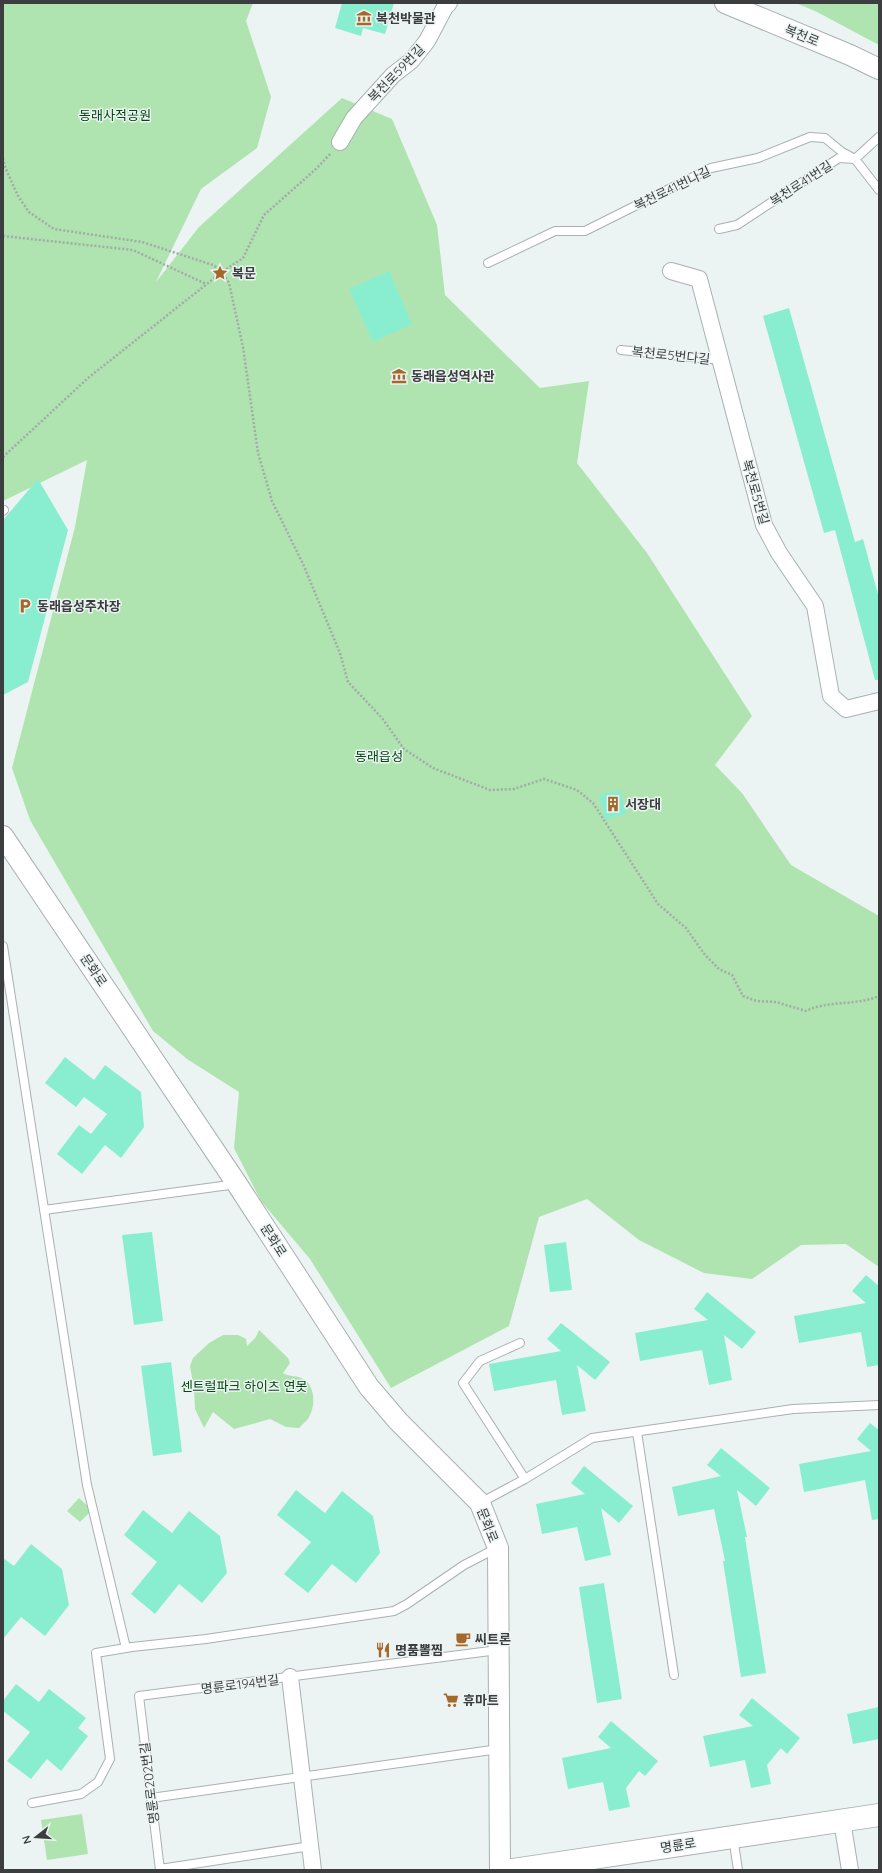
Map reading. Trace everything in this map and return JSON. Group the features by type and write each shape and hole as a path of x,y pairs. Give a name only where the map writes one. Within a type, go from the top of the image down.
{"main road":[{"name":"명륜로","path":"513,1870 879,1815"}],"street":[{"name":"복천로59번길","path":"340,142 354,118 393,76 411,61 427,41 445,7 449,3"},
{"name":"복천로","path":"725,3 850,55 879,69"},
{"name":"복천로5번길","path":"670,271 699,279 764,525 778,553 815,606 831,696 846,708 879,700"},
{"name":"문화로","path":"3,836 238,1184 369,1387 398,1421 480,1503 498,1548 500,1870"},
{"name":"명륜로194번길","path":"290,1677 314,1870"},
{"path":"842,1821 850,1870"}],"lane":[{"name":"복천로41번나길","path":"488,263 554,231 585,231 711,168 758,158 810,137 825,138 842,152 855,159"},
{"path":"879,137 855,159 879,190"},
{"name":"복천로41번길","path":"719,229 737,225 839,158 855,159"},
{"name":"복천로5번다길","path":"621,350 721,360"},
{"path":"3,946 87,1485 126,1648"},
{"path":"44,1210 238,1184"},
{"path":"520,1343 480,1361 463,1383 525,1479"},
{"path":"480,1503 525,1479 592,1438 793,1410 879,1405"},
{"path":"637,1432 674,1676"},
{"path":"32,1803 81,1794 98,1782 110,1759 96,1653 206,1639 394,1611 407,1604 464,1565 498,1548"},
{"path":"290,1677 498,1650"},
{"name":"명륜로194번길","path":"139,1696 290,1677"},
{"name":"명륜로202번길","path":"139,1696 160,1870"},
{"path":"151,1798 499,1749"},
{"path":"733,1837 738,1870"},
{"path":"160,1870 311,1846"}],"path":[{"path":"3,457 88,378 206,284 243,258 264,215 316,169 340,142"},
{"path":"3,158 5,167 18,196 29,212 54,229 142,242 213,265 222,272 229,283 243,347 258,453 272,501 303,564 340,653 348,682 382,718 404,749 433,768 490,790 514,789 544,779 576,790 593,803 658,904 686,928 705,955 719,969 732,975 743,996 756,1001 776,1002 806,1011 814,1007 867,1002 879,996"},
{"path":"3,236 133,250 206,284"}],"green space":[{"name":"동래읍성","path":"3,3 253,3 246,21 271,97 257,148 201,189 156,282 199,227 342,98 392,119 437,225 445,295 540,388 589,381 577,463 647,553 752,716 715,765 742,793 791,865 879,916 879,1267 846,1244 801,1245 752,1279 704,1273 639,1240 587,1199 539,1217 509,1326 391,1388 310,1259 261,1201 234,1148 239,1092 187,1059 153,1031 30,820 12,768 75,527 87,460 3,501"},
{"path":"796,3 879,3 879,45 817,12"},
{"name":"센트럴파크 하이츠 연못","path":"259,1330 288,1358 290,1363 283,1373 301,1378 310,1385 313,1396 311,1414 299,1428 286,1427 270,1419 234,1429 213,1412 204,1428 195,1409 194,1389 190,1366 193,1358 209,1343 223,1335 238,1335 246,1339 247,1346 256,1337"},
{"path":"79,1498 92,1510 80,1522 67,1511"},
{"path":"82,1814 88,1854 47,1860 41,1820"}],"building":[{"name":"복천박물관","path":"342,3 394,3 385,34 363,28 361,36 335,28"},
{"path":"389,271 412,324 373,342 349,289"},
{"path":"789,308 855,542 863,539 879,598 879,680 875,680 835,530 824,533 763,316"},
{"name":"동래읍성주차장","path":"38,479 68,530 28,682 3,695 3,520"},
{"name":"서장대","path":"620,790 626,814 605,819 599,795"},
{"path":"65,1057 94,1080 105,1065 141,1092 144,1127 121,1158 105,1145 82,1174 57,1154 79,1125 91,1134 107,1114 84,1097 76,1107 45,1083"},
{"path":"152,1232 163,1321 134,1325 122,1235"},
{"path":"566,1242 572,1290 550,1292 544,1245"},
{"path":"866,1275 879,1286 879,1365 867,1367 861,1332 799,1343 794,1316 866,1303 852,1291"},
{"path":"707,1292 756,1332 742,1349 724,1335 732,1380 709,1385 702,1350 640,1361 635,1333 708,1320 694,1309"},
{"path":"561,1323 610,1362 595,1380 577,1365 586,1411 562,1415 556,1380 494,1391 489,1364 561,1351 547,1339"},
{"path":"171,1362 182,1452 153,1456 141,1366"},
{"path":"870,1423 879,1430 879,1519 872,1520 865,1480 804,1492 799,1464 871,1451 857,1439"},
{"path":"721,1448 770,1488 756,1506 737,1490 747,1537 745,1537 766,1673 741,1677 723,1561 725,1561 714,1509 678,1516 672,1487 721,1476 707,1465"},
{"path":"584,1466 633,1506 619,1523 601,1508 611,1555 585,1561 577,1527 542,1534 536,1504 585,1494 571,1483"},
{"path":"296,1490 325,1513 342,1491 373,1516 380,1553 356,1583 332,1564 308,1593 284,1574 311,1542 277,1515"},
{"path":"143,1510 172,1533 189,1511 220,1536 227,1573 202,1603 179,1584 155,1614 131,1594 157,1562 124,1535"},
{"path":"31,1544 62,1569 69,1605 45,1636 21,1617 3,1639 3,1558 14,1566"},
{"path":"604,1583 622,1699 597,1703 579,1587"},
{"path":"16,1684 39,1702 49,1689 86,1718 78,1728 88,1736 61,1771 47,1759 31,1779 7,1761 30,1732 3,1711 3,1701"},
{"path":"752,1698 800,1738 787,1754 781,1748 767,1765 771,1784 751,1788 745,1760 710,1767 703,1736 753,1726 739,1715"},
{"path":"879,1707 879,1739 853,1744 847,1714"},
{"path":"611,1721 658,1761 645,1776 639,1771 626,1788 630,1807 609,1811 603,1782 568,1789 562,1758 611,1748 598,1737"}],"place":[{"name":"복천박물관","path":"364,18"},
{"name":"복문","path":"220,273"},
{"name":"동래읍성역사관","path":"399,376"},
{"name":"동래읍성주차장","path":"25,606"},
{"name":"서장대","path":"613,804"},
{"name":"씨트론","path":"463,1639"},
{"name":"명품뽈찜","path":"383,1650"},
{"name":"휴마트","path":"451,1700"}],"park label":[{"name":"동래사적공원","path":"115,115"}]}
